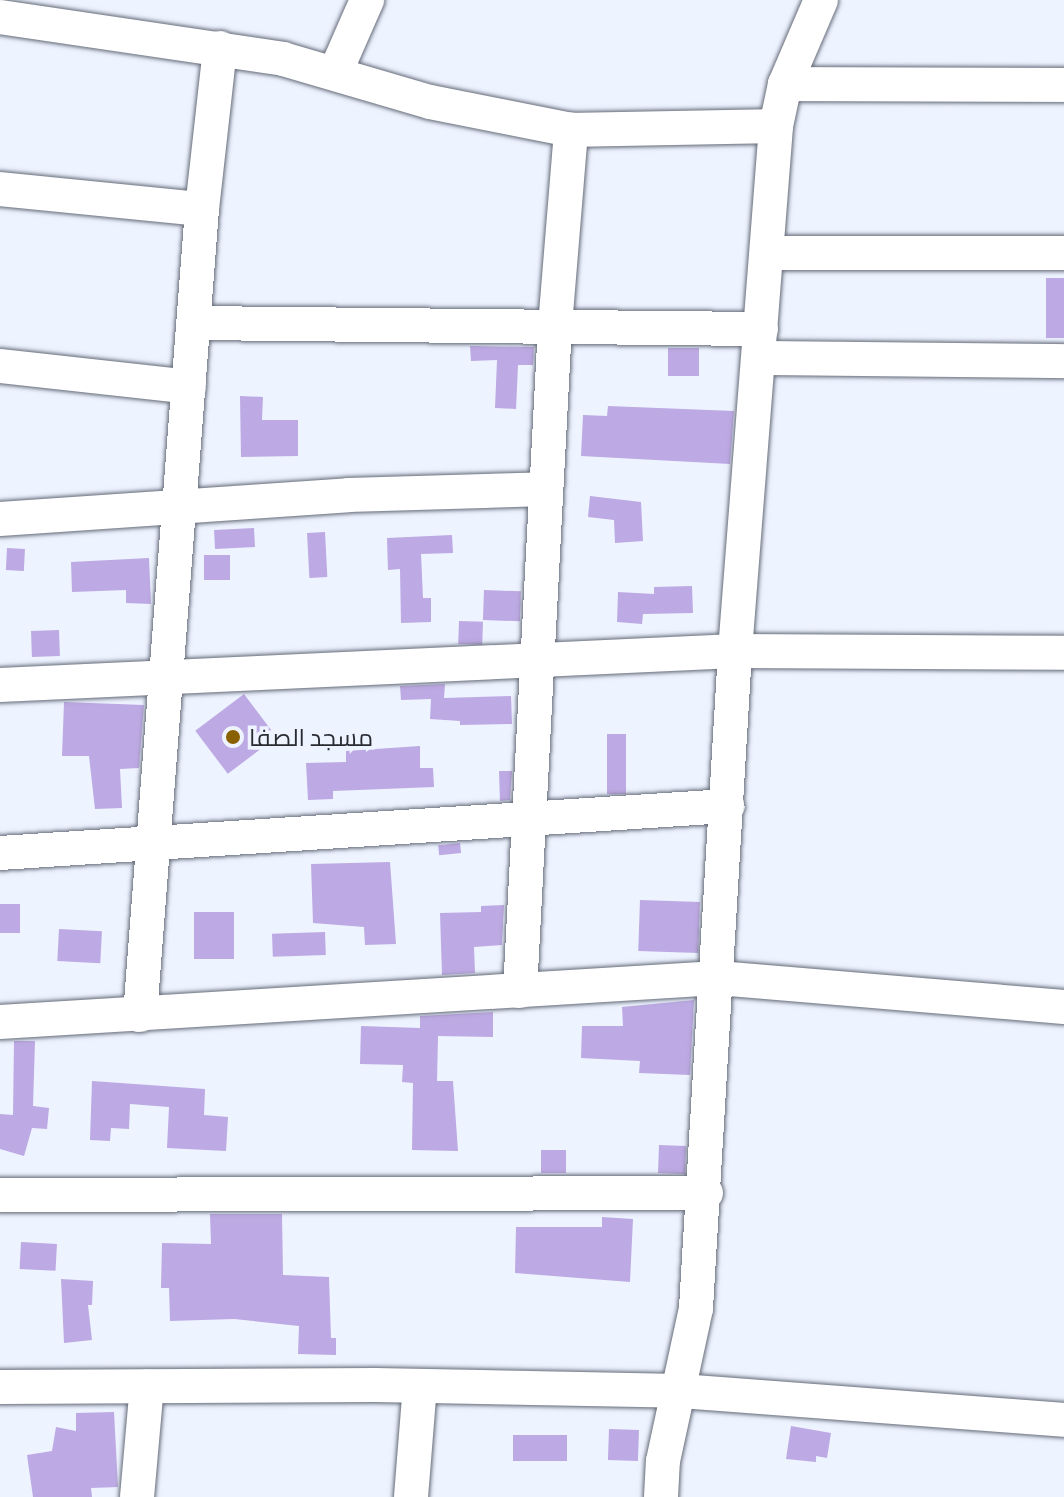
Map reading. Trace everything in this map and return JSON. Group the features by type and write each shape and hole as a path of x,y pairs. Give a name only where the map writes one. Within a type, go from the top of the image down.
{"street":[{"path":"335,73 367,0"},
{"path":"661,1497 663,1461 681,1391 696,1308 706,1193 735,651 776,126 785,84 821,0"},
{"path":"0,17 220,48 335,73 430,102 571,130 776,126"},
{"path":"140,1015 202,209 220,48"},
{"path":"785,84 1064,85"},
{"path":"520,991 555,326 571,130"},
{"path":"0,189 202,209"},
{"path":"768,253 1064,253"},
{"path":"194,323 555,326 760,343 1064,361"},
{"path":"0,366 189,387"},
{"path":"0,519 180,506 546,489"},
{"path":"0,685 536,657 735,651 1064,653"},
{"path":"0,853 727,806"},
{"path":"0,1022 718,978 1064,1007"},
{"path":"0,1195 706,1193"},
{"path":"137,1497 147,1386"},
{"path":"411,1497 420,1386"},
{"path":"0,1387 420,1386 681,1391 1064,1420"}],"building":[{"path":"1046,278 1064,278 1064,338 1046,338"},
{"path":"470,346 534,347 533,365 518,365 516,409 495,408 497,360 471,361"},
{"path":"668,348 699,348 699,376 668,376"},
{"path":"240,396 263,397 262,420 298,420 298,456 241,457"},
{"path":"608,406 734,411 730,464 581,456 583,415 607,416"},
{"path":"590,496 641,502 643,541 615,543 614,520 588,517"},
{"path":"254,528 255,547 215,549 214,530"},
{"path":"325,532 327,577 309,578 307,533"},
{"path":"452,535 453,553 421,554 423,598 431,598 431,622 401,623 400,569 388,570 387,538"},
{"path":"7,548 25,549 24,571 6,570"},
{"path":"204,555 230,555 230,580 204,580"},
{"path":"149,558 151,604 126,603 126,590 72,592 71,562"},
{"path":"692,586 693,613 643,614 642,624 617,622 618,592 654,594 654,587"},
{"path":"484,590 521,591 520,621 483,620"},
{"path":"459,621 483,622 482,645 458,644"},
{"path":"59,630 60,656 32,657 31,631"},
{"path":"445,684 444,698 511,696 512,724 460,725 460,721 430,719 431,699 401,700 400,686"},
{"path":"244,694 276,737 228,774 195,731"},
{"path":"64,702 144,705 139,768 120,769 122,808 95,809 89,756 62,756"},
{"path":"607,734 626,734 626,794 607,794"},
{"path":"420,746 420,768 433,768 434,787 333,791 333,799 308,800 306,763 346,762 346,751"},
{"path":"499,771 512,771 510,800 500,801"},
{"path":"460,843 461,853 439,855 438,845"},
{"path":"390,862 396,944 365,945 364,927 313,923 311,864"},
{"path":"640,900 700,902 698,953 638,951"},
{"path":"0,904 20,904 20,933 0,933"},
{"path":"504,905 502,945 474,947 475,973 442,975 440,913 481,912 481,906"},
{"path":"194,912 234,912 234,959 194,959"},
{"path":"59,929 102,931 100,963 57,961"},
{"path":"325,932 326,955 273,957 272,934"},
{"path":"694,1000 690,1075 639,1073 640,1061 581,1058 582,1026 623,1026 622,1007"},
{"path":"493,1012 493,1037 438,1036 437,1081 453,1081 458,1151 412,1150 413,1083 402,1082 403,1065 360,1064 361,1026 420,1028 420,1016"},
{"path":"14,1041 35,1041 33,1106 49,1108 47,1129 32,1128 24,1156 0,1149 0,1114 13,1115"},
{"path":"92,1081 205,1089 204,1115 228,1117 226,1151 167,1148 169,1107 130,1104 129,1129 111,1128 110,1141 90,1140"},
{"path":"659,1145 686,1146 685,1174 658,1173"},
{"path":"541,1150 566,1150 566,1173 541,1173"},
{"path":"210,1214 282,1214 283,1275 329,1277 331,1338 336,1338 336,1355 298,1354 299,1326 234,1319 170,1321 169,1288 161,1288 162,1243 211,1244"},
{"path":"602,1217 633,1219 630,1282 515,1273 516,1227 602,1227"},
{"path":"21,1242 57,1244 56,1271 20,1269"},
{"path":"61,1279 93,1281 92,1305 88,1305 92,1340 64,1343"},
{"path":"114,1412 118,1487 91,1488 92,1497 33,1497 27,1455 52,1451 56,1427 76,1431 76,1413"},
{"path":"791,1426 831,1433 827,1458 816,1456 816,1462 786,1459"},
{"path":"609,1429 639,1430 638,1461 608,1460"},
{"path":"513,1435 567,1435 567,1461 513,1461"}],"place":[{"name":"مسجد الصفا","path":"233,737"}]}
